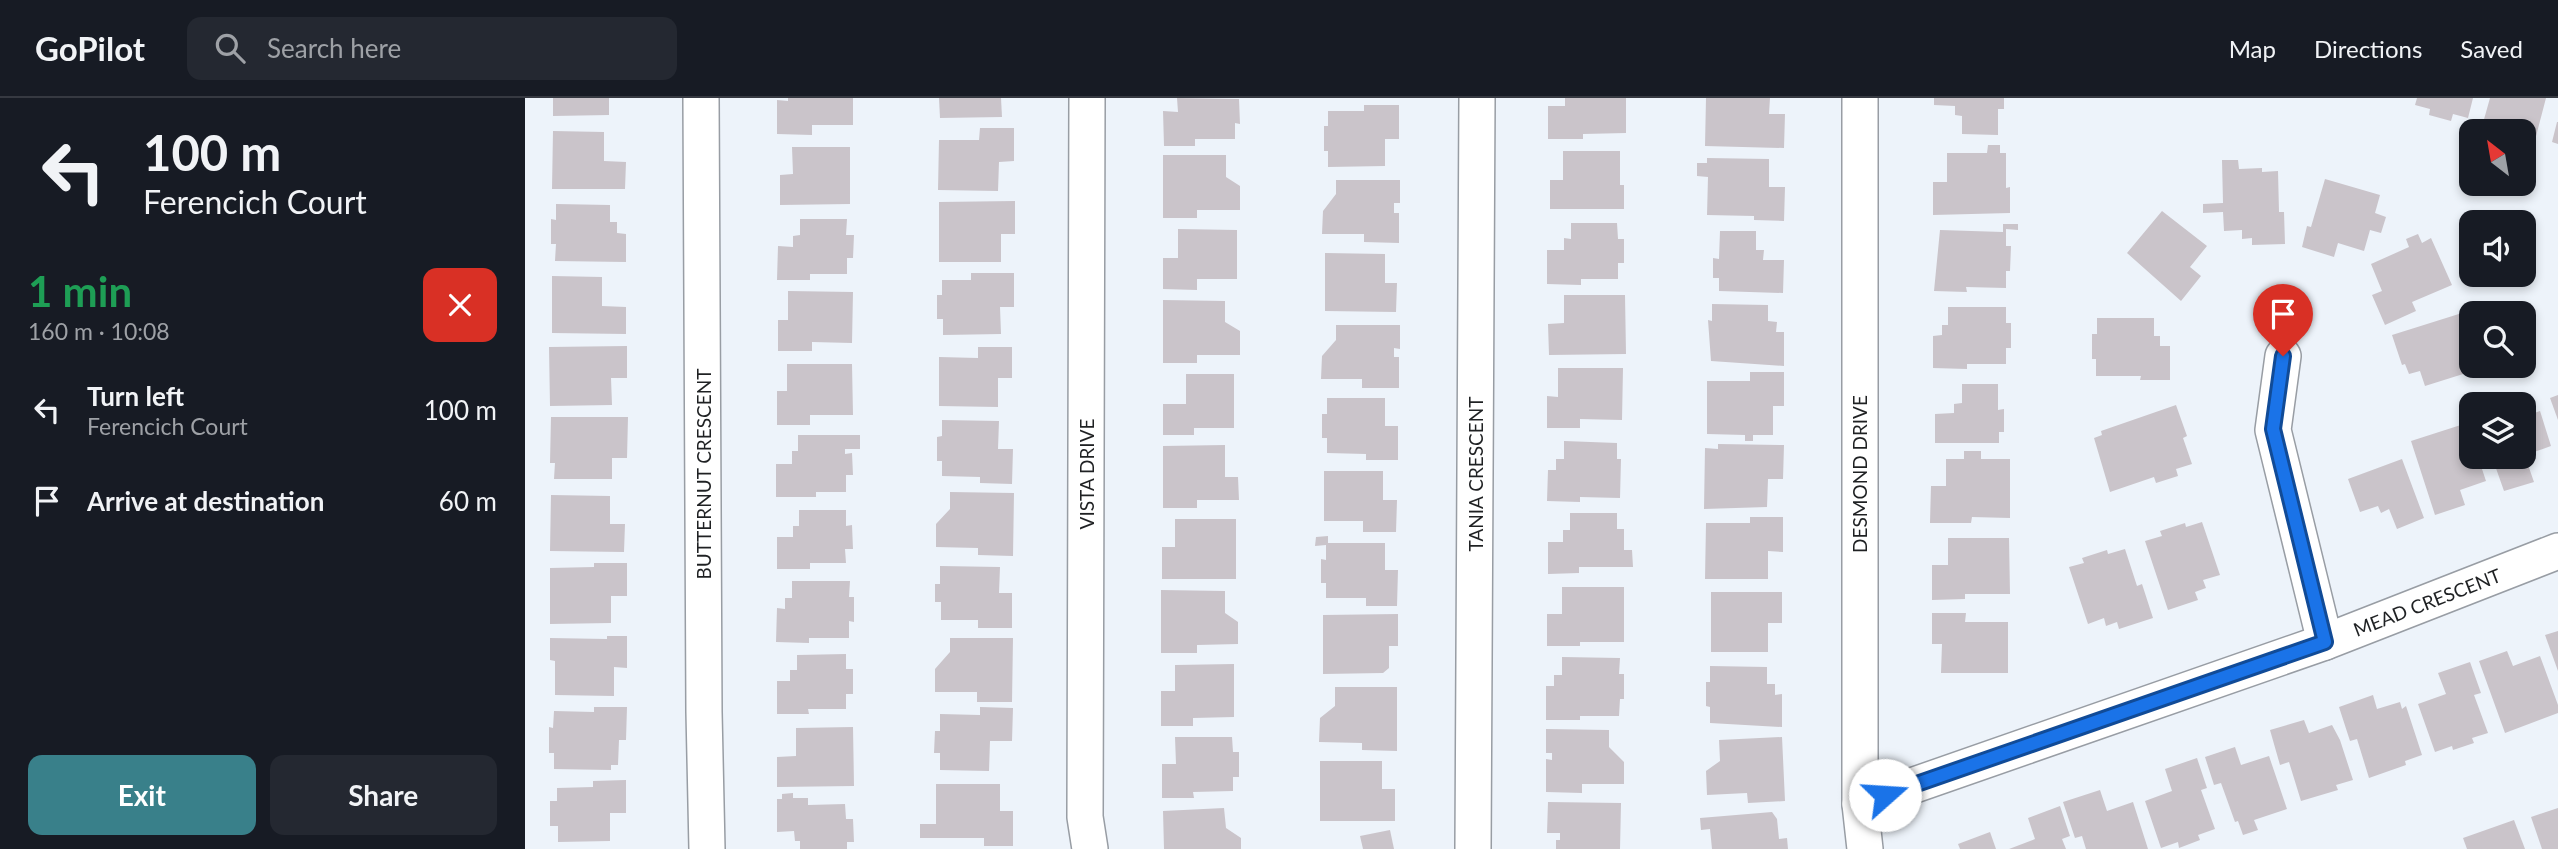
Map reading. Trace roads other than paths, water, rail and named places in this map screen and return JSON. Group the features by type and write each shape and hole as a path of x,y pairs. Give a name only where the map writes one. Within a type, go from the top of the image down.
{"street":[{"name":"BUTTERNUT CRESCENT","path":"701,98 707,849"},
{"name":"VISTA DRIVE","path":"1087,98 1085,817 1090,849"},
{"name":"TANIA CRESCENT","path":"1473,849 1477,98"},
{"name":"DESMOND DRIVE","path":"1860,98 1860,804 1865,849"},
{"path":"2283,356 2273,429 2325,642"},
{"name":"MEAD CRESCENT","path":"1860,804 2325,642 2558,551"}]}
